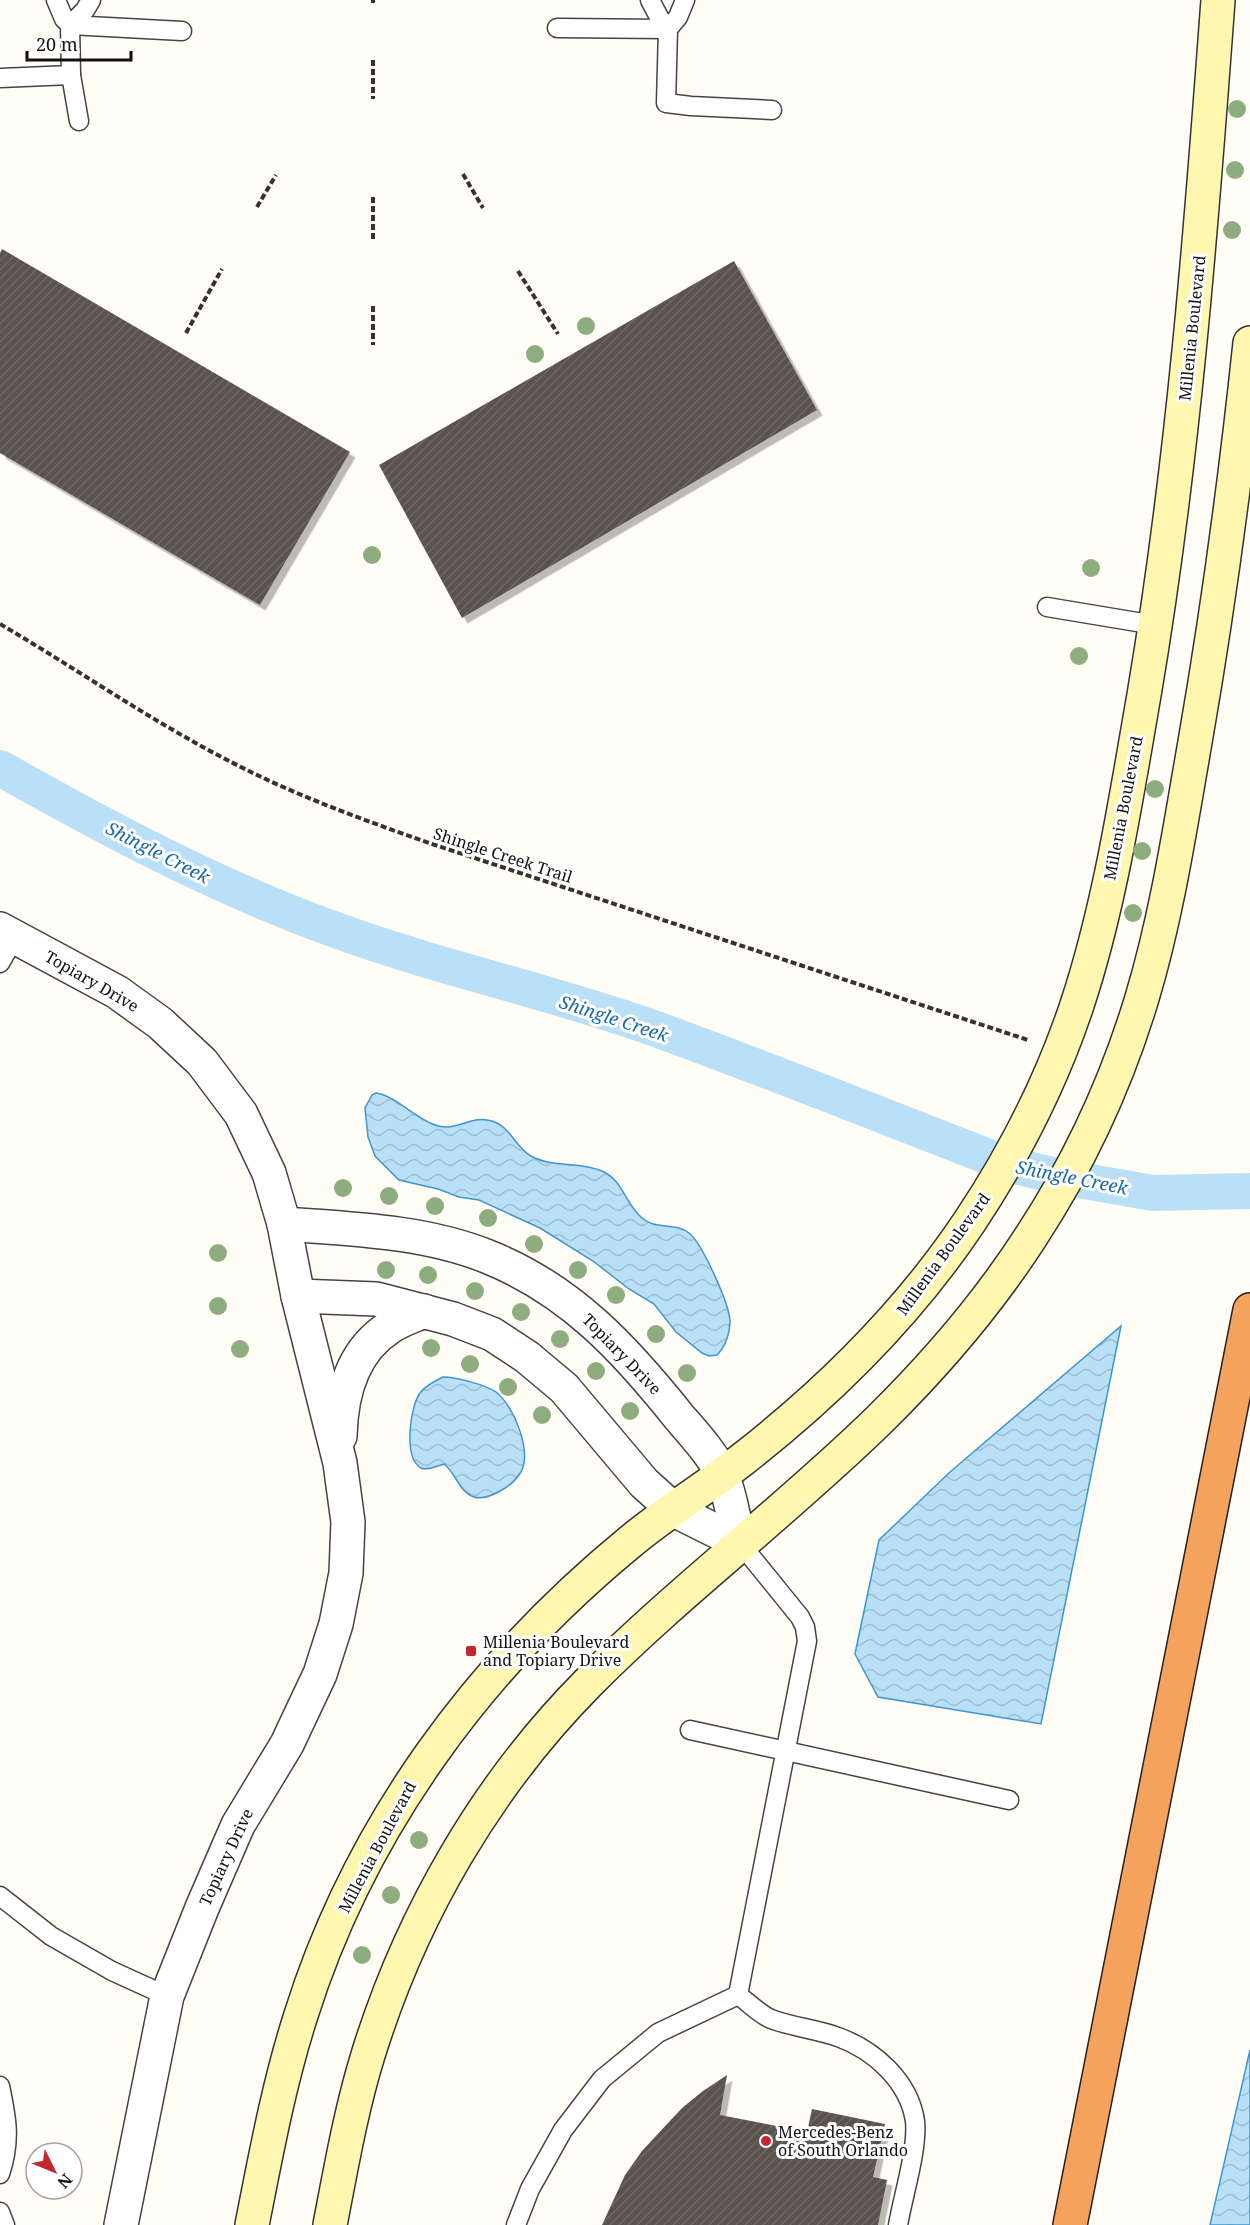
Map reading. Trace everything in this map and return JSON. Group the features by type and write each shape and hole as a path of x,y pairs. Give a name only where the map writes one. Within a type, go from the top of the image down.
{"highway":[{"path":"1070,2225 1250,1310"}],"street":[{"name":"Millenia Boulevard","path":"252,2225 285,2071 302,2009 325,1950 351,1892 395,1806 450,1726 534,1629 616,1554 722,1475 807,1407 869,1347 927,1280 973,1216 1018,1139 1041,1092 1076,1009 1094,947 1115,854 1155,625 1177,465 1193,318 1218,0"},
{"path":"330,2225 366,2060 387,1999 425,1911 462,1845 522,1758 564,1708 614,1658 846,1450 908,1391 977,1312 1032,1236 1068,1174 1099,1111 1141,1000 1167,895 1196,738 1219,592 1250,342"},
{"name":"Topiary Drive","path":"5,943 117,992 160,1023 202,1062 241,1114 269,1173 284,1224 298,1296 340,1463 348,1522 346,1573 336,1624 320,1674 287,1744 238,1825 202,1908 168,1996 121,2225"},
{"name":"Topiary Drive","path":"284,1224 371,1230 432,1240 486,1256 534,1279 568,1301 609,1336 645,1374 699,1441 722,1475 740,1543"},
{"path":"298,1296 376,1299 453,1319 492,1334 528,1357 564,1388 644,1483 674,1510 740,1543"},
{"name":"Topiary Drive","path":"340,1463 341,1417 348,1380 365,1349 389,1327 424,1311"}],"lane":[{"path":"56,0 64,19 70,25 182,31"},
{"path":"79,121 71,75 70,25 86,10 91,0"},
{"path":"650,0 668,29"},
{"path":"685,0 678,17 668,29 666,103 772,110"},
{"path":"557,28 668,29"},
{"path":"0,78 71,75"},
{"path":"1047,607 1155,625"},
{"path":"738,1995 807,1641 805,1628 794,1608 740,1543"},
{"path":"690,1730 1009,1800"},
{"path":"0,1896 51,1936 112,1971 168,1996"},
{"path":"516,2225 530,2189 563,2130 602,2079 658,2033 738,1995"},
{"path":"738,1995 769,2018 837,2036 853,2043 885,2065 898,2081 915,2121 913,2148 898,2225"},
{"path":"0,2086 8,2124 6,2156 0,2174"},
{"path":"0,2212 5,2225"}],"path":[{"path":"373,60 373,99"},
{"path":"464,174 483,208"},
{"path":"257,207 276,175"},
{"path":"373,197 373,239"},
{"path":"186,333 222,270"},
{"path":"518,271 558,334"},
{"path":"373,306 373,345"},
{"name":"Shingle Creek Trail","path":"0,624 225,759 347,814 439,847 1029,1041"}],"water":[{"path":"376,1093 390,1098 427,1122 443,1127 484,1119 492,1121 504,1128 521,1148 539,1160 584,1166 609,1175 615,1180 636,1212 647,1222 678,1228 689,1233 708,1261 729,1314 729,1331 720,1352 709,1356 702,1353 676,1332 654,1304 629,1289 593,1261 540,1228 479,1200 459,1197 438,1189 399,1180 375,1156 368,1137 365,1108 372,1095"},
{"path":"1121,1326 1041,1724 878,1697 855,1654 879,1540 950,1472"},
{"path":"443,1377 471,1382 496,1392 515,1418 523,1441 524,1463 517,1478 491,1495 477,1498 469,1495 444,1464 423,1469 415,1462 410,1444 413,1409 420,1393"},
{"path":"1250,2050 1250,2225 1210,2225"}],"building":[{"path":"2,249 350,452 260,605 0,453 0,253"},
{"path":"734,261 817,410 462,618 379,465"},
{"name":"Mercedes-Benz of South Orlando","path":"727,2075 720,2115 807,2132 812,2109 885,2124 873,2177 887,2180 878,2225 602,2225 625,2175 642,2151 682,2108"}],"waterway":[{"name":"Shingle Creek","path":"0,768 164,856 290,913 373,943 656,1029 1007,1164 1056,1176 1153,1193 1250,1191"}],"place":[{"name":"Millenia Boulevard and Topiary Drive","path":"471,1651"},
{"name":"Mercedes-Benz of South Orlando","path":"766,2141"}]}
